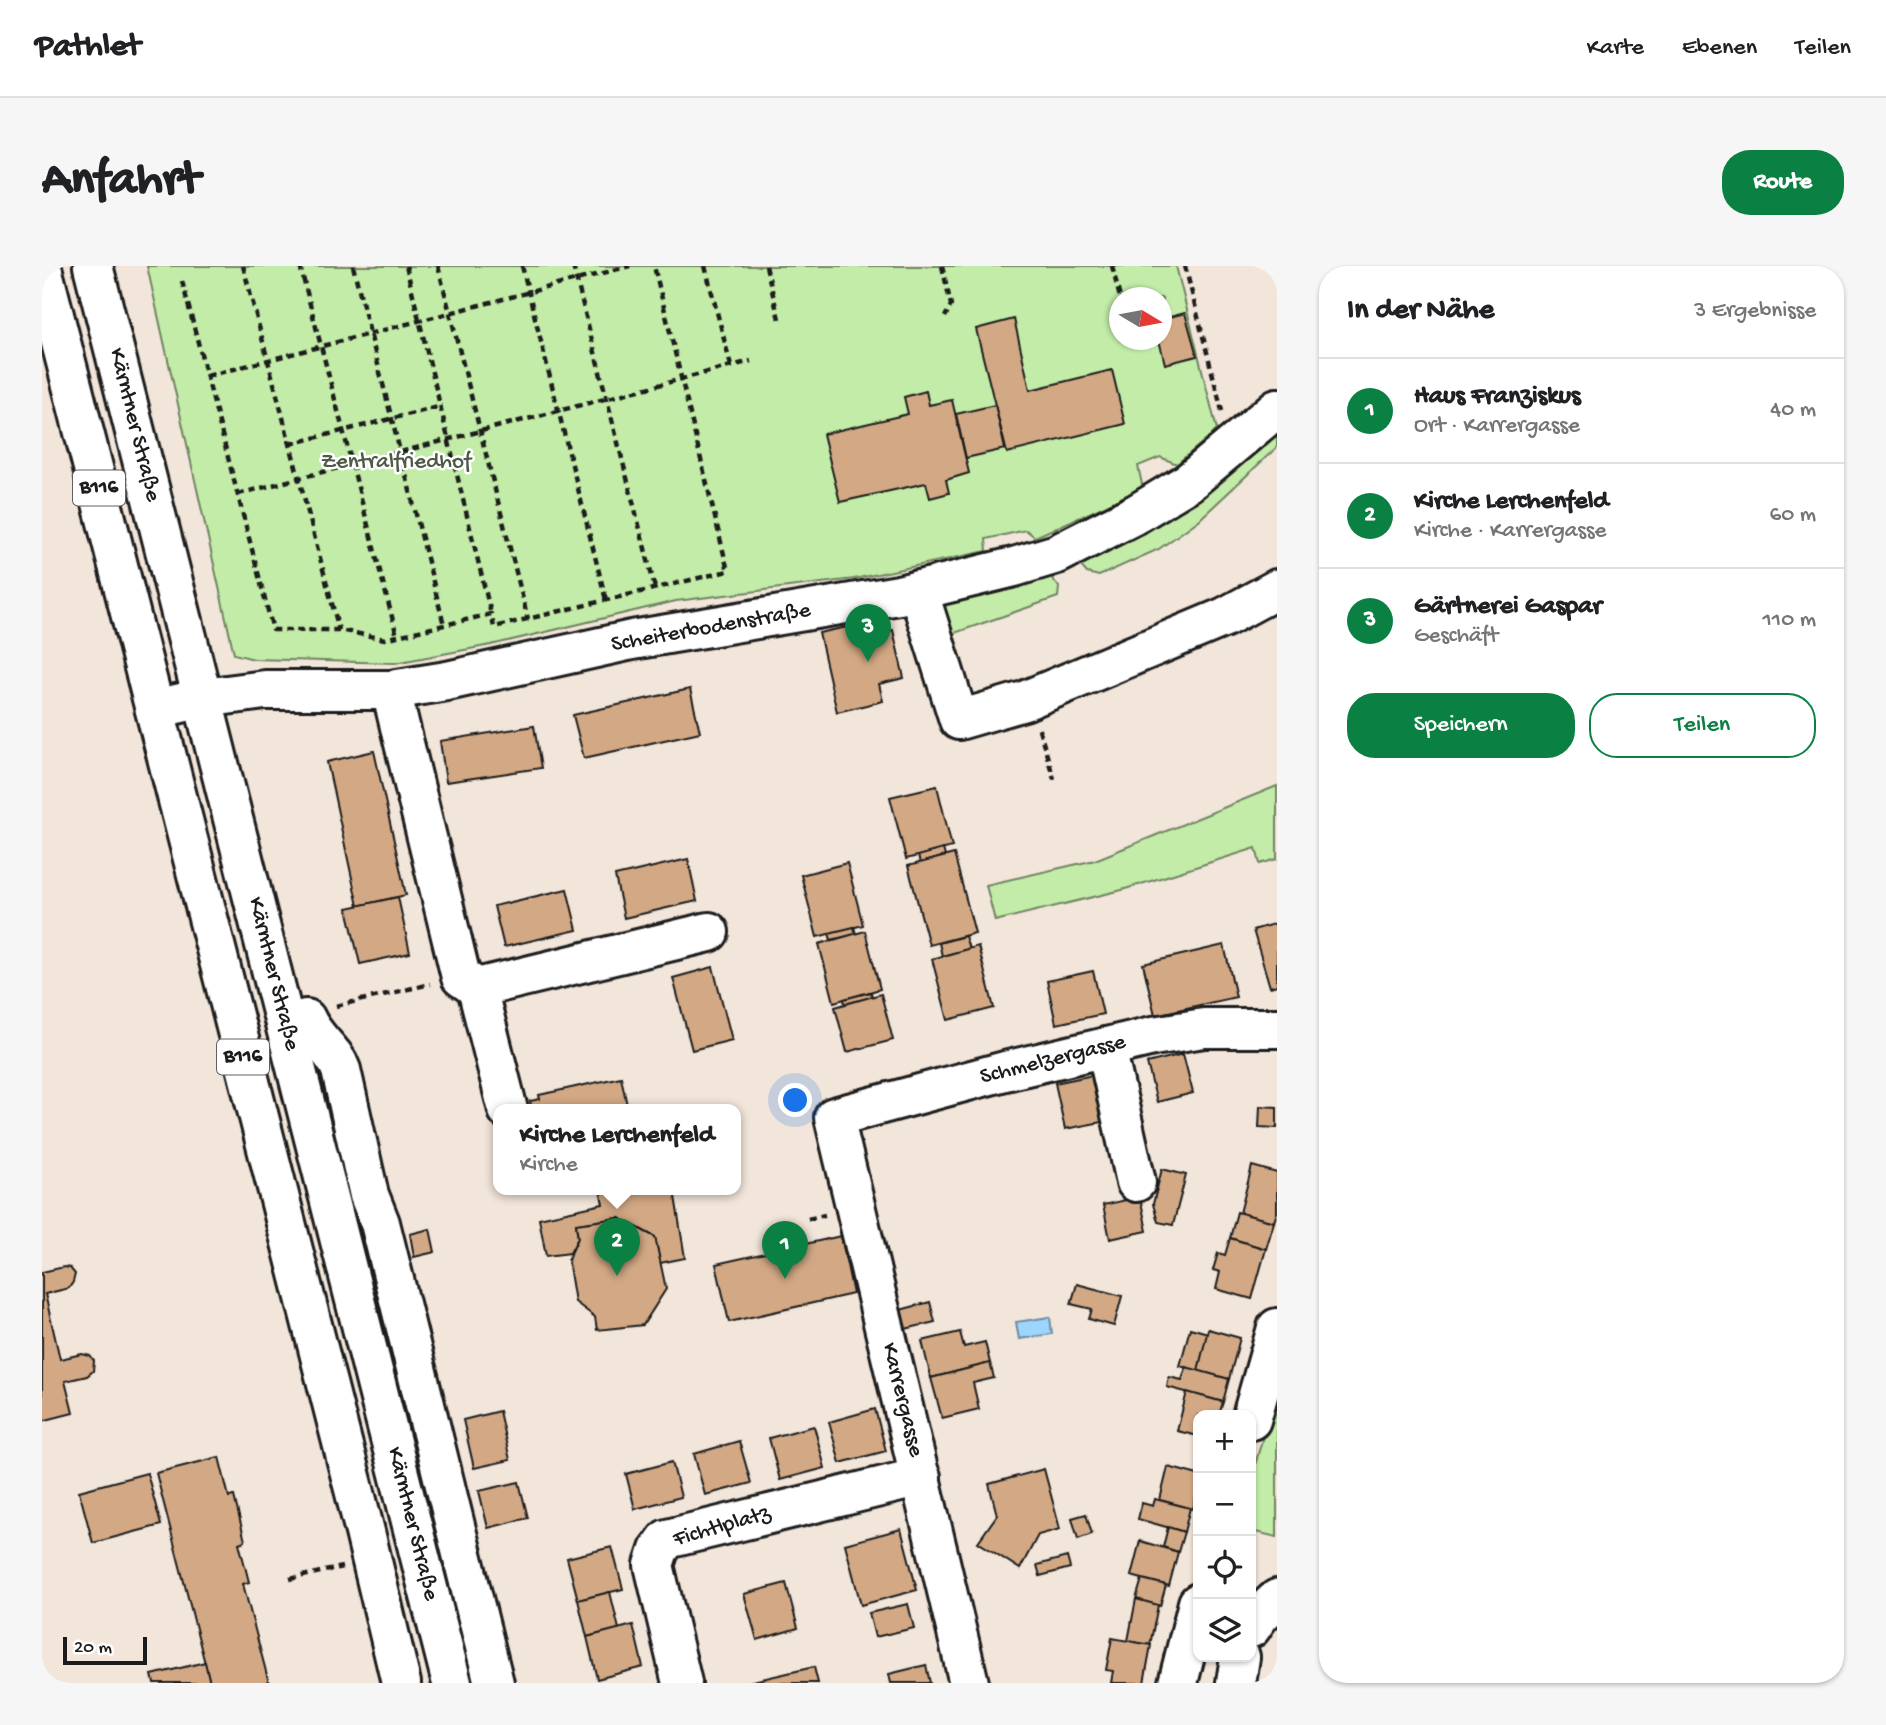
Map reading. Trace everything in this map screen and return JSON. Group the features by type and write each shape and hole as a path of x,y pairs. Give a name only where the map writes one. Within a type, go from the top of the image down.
{"main road":[{"name":"Kärntner Straße","path":"93,266 203,698 296,1022 452,1683"},
{"name":"Kärntner Straße","path":"42,268 365,1532 401,1683"},
{"name":"Scheiterbodenstraße","path":"155,709 203,698 265,690 391,690 446,681 632,640 918,590 1014,567 1057,554 1136,514 1189,481 1277,408"},
{"path":"918,590 960,720 1024,701 1224,617 1277,589"},
{"path":"391,690 469,983 506,1104"},
{"path":"469,983 709,932"},
{"path":"296,1022 337,1058 341,1070 369,1195 380,1223 494,1683"},
{"name":"Schmelzergasse","path":"834,1118 1153,1035 1205,1028 1277,1028"},
{"path":"1106,1047 1136,1182"},
{"name":"Karrergasse","path":"834,1118 969,1683"},
{"path":"1254,1410 1277,1328"},
{"name":"Fichtlplatz","path":"682,1683 654,1565 659,1550 667,1539 921,1477"},
{"path":"1256,1619 1277,1599"},
{"path":"1178,1683 1193,1623"},
{"path":"1236,1683 1239,1662"}],"path":[{"path":"243,266 340,630"},
{"path":"300,266 397,636"},
{"path":"353,266 444,625"},
{"path":"406,266 494,627 728,571 654,266"},
{"path":"438,266 528,619"},
{"path":"522,266 606,600"},
{"path":"573,266 655,588"},
{"path":"207,376 630,266"},
{"path":"705,266 731,366"},
{"path":"766,266 779,319"},
{"path":"942,266 951,305 945,317"},
{"path":"1112,266 1117,287"},
{"path":"1185,266 1219,402 1234,443"},
{"path":"182,281 273,630 340,630 385,639 491,614"},
{"path":"238,494 751,361"},
{"path":"290,444 442,407"},
{"path":"1024,701 1036,718 1054,779"},
{"path":"296,1022 346,1002 469,983"},
{"path":"290,1579 353,1565"}],"green space":[{"name":"Zentralfriedhof","path":"147,266 1176,266 1217,430 1177,464 1160,457 1138,466 1143,489 1035,537 1026,530 986,539 987,551 854,579 676,601 491,645 395,663 254,659 234,654"},
{"path":"1277,428 1277,447 1199,520 1159,549 1099,576 1087,573 1080,565"},
{"path":"1045,576 1051,577 1059,587 1058,597 946,636 935,602"},
{"path":"1277,786 1277,859 1260,864 1256,848 1122,890 995,921 986,885 1095,860"},
{"path":"1277,1385 1277,1537 1256,1532 1256,1462"}],"water":[{"path":"1050,1317 1052,1334 1019,1339 1016,1322"}],"building":[{"path":"1185,313 1197,356 1165,364 1162,350 1172,350 1172,316"},
{"path":"1014,319 1030,390 1112,370 1125,424 1007,453 976,329"},
{"path":"926,391 929,405 952,400 969,473 946,480 949,493 930,498 926,483 840,502 823,434 908,414 904,397"},
{"path":"995,405 1005,449 966,458 956,414"},
{"path":"871,622 874,634 893,630 904,678 879,684 883,701 837,712 819,633"},
{"path":"690,689 700,732 584,758 573,715"},
{"path":"534,726 541,768 446,782 440,741"},
{"path":"374,751 406,895 358,906 327,762"},
{"path":"937,786 952,847 906,859 890,797"},
{"path":"943,849 945,856 920,863 918,856"},
{"path":"954,854 975,933 929,945 908,866"},
{"path":"688,859 697,901 624,918 615,876"},
{"path":"847,863 863,925 817,937 801,875"},
{"path":"567,889 577,930 504,947 494,906"},
{"path":"398,897 410,953 360,964 347,908"},
{"path":"1277,923 1277,985 1270,987 1253,930"},
{"path":"854,927 856,934 831,940 829,933"},
{"path":"865,931 880,989 834,1002 819,944"},
{"path":"965,936 969,949 942,956 939,943"},
{"path":"1224,945 1236,997 1155,1015 1143,964"},
{"path":"978,946 994,1008 948,1020 932,959"},
{"path":"713,967 732,1040 692,1050 673,978"},
{"path":"1093,971 1103,1014 1056,1024 1047,981"},
{"path":"871,992 872,997 845,1004 844,999"},
{"path":"881,994 893,1040 847,1052 835,1007"},
{"path":"1183,1054 1193,1093 1157,1102 1147,1063"},
{"path":"1098,1074 1107,1121 1065,1129 1055,1083"},
{"path":"621,1077 627,1104 531,1104 530,1101 540,1099 539,1095"},
{"path":"1260,1106 1277,1107 1277,1128 1259,1127"},
{"path":"1252,1166 1277,1173 1277,1212 1274,1222 1240,1213"},
{"path":"1162,1169 1186,1175 1173,1225 1158,1222 1153,1204"},
{"path":"601,1195 675,1195 685,1258 660,1263 655,1237 619,1218 576,1224 578,1238 570,1253 546,1256 539,1218 603,1204"},
{"path":"1140,1197 1147,1231 1110,1239 1103,1205"},
{"path":"1237,1212 1274,1222 1266,1249 1230,1238"},
{"path":"619,1218 655,1237 666,1289 643,1325 597,1330 595,1317 575,1302 568,1260 578,1238 576,1224"},
{"path":"430,1229 435,1252 414,1257 410,1234"},
{"path":"841,1236 853,1294 729,1322 716,1264"},
{"path":"1230,1238 1266,1249 1252,1299 1216,1289 1220,1272 1213,1270 1218,1253 1225,1255"},
{"path":"70,1268 75,1274 69,1288 45,1294 60,1359 82,1354 90,1356 94,1361 93,1371 87,1376 65,1381 73,1413 42,1421 42,1272"},
{"path":"1077,1284 1122,1296 1114,1326 1089,1319 1092,1309 1071,1304"},
{"path":"930,1302 935,1322 905,1329 900,1310"},
{"path":"1190,1328 1208,1333 1198,1371 1180,1366"},
{"path":"1208,1329 1240,1338 1229,1379 1198,1371"},
{"path":"960,1332 964,1347 985,1342 990,1363 931,1378 922,1341"},
{"path":"990,1363 994,1378 973,1383 979,1409 942,1418 931,1378"},
{"path":"1186,1367 1229,1379 1223,1402 1167,1387 1169,1377 1182,1380"},
{"path":"1187,1392 1223,1402 1221,1410 1193,1410 1193,1435 1177,1431"},
{"path":"875,1409 886,1451 840,1463 829,1422"},
{"path":"499,1411 510,1460 474,1468 463,1420"},
{"path":"814,1426 825,1468 780,1480 769,1438"},
{"path":"739,1441 751,1483 705,1495 694,1454"},
{"path":"219,1457 229,1497 234,1496 245,1541 239,1543 249,1582 243,1584 269,1683 210,1683 156,1473"},
{"path":"672,1462 681,1497 635,1509 626,1474"},
{"path":"1168,1467 1193,1474 1193,1509 1160,1500"},
{"path":"1044,1469 1060,1529 1038,1535 1020,1569 978,1542 997,1515 989,1484"},
{"path":"147,1473 161,1525 93,1543 79,1491"},
{"path":"519,1482 528,1518 488,1528 479,1491"},
{"path":"1155,1499 1190,1508 1184,1532 1138,1519 1142,1503 1153,1506"},
{"path":"1086,1514 1092,1534 1078,1539 1072,1518"},
{"path":"1168,1527 1184,1532 1178,1552 1163,1547"},
{"path":"901,1529 917,1590 861,1605 845,1544"},
{"path":"1140,1541 1178,1552 1169,1586 1131,1576"},
{"path":"612,1547 623,1589 578,1600 567,1558"},
{"path":"1067,1557 1070,1568 1040,1576 1037,1565"},
{"path":"1142,1579 1166,1585 1160,1606 1136,1599"},
{"path":"786,1583 798,1628 757,1640 744,1594"},
{"path":"610,1592 619,1629 587,1637 578,1600"},
{"path":"1136,1599 1158,1605 1150,1645 1128,1641"},
{"path":"908,1604 914,1628 875,1637 869,1613"},
{"path":"633,1625 643,1667 597,1679 587,1637"},
{"path":"1112,1638 1151,1645 1144,1683 1111,1683 1113,1671 1106,1670"},
{"path":"205,1662 210,1683 154,1683 152,1675"},
{"path":"926,1665 930,1683 891,1683 889,1674"},
{"path":"814,1667 818,1683 744,1683"}],"place":[{"name":"Gärtnerei Gaspar","path":"868,662"},
{"name":"Kirche Lerchenfeld","path":"617,1276"},
{"name":"Haus Franziskus","path":"785,1279"}]}
